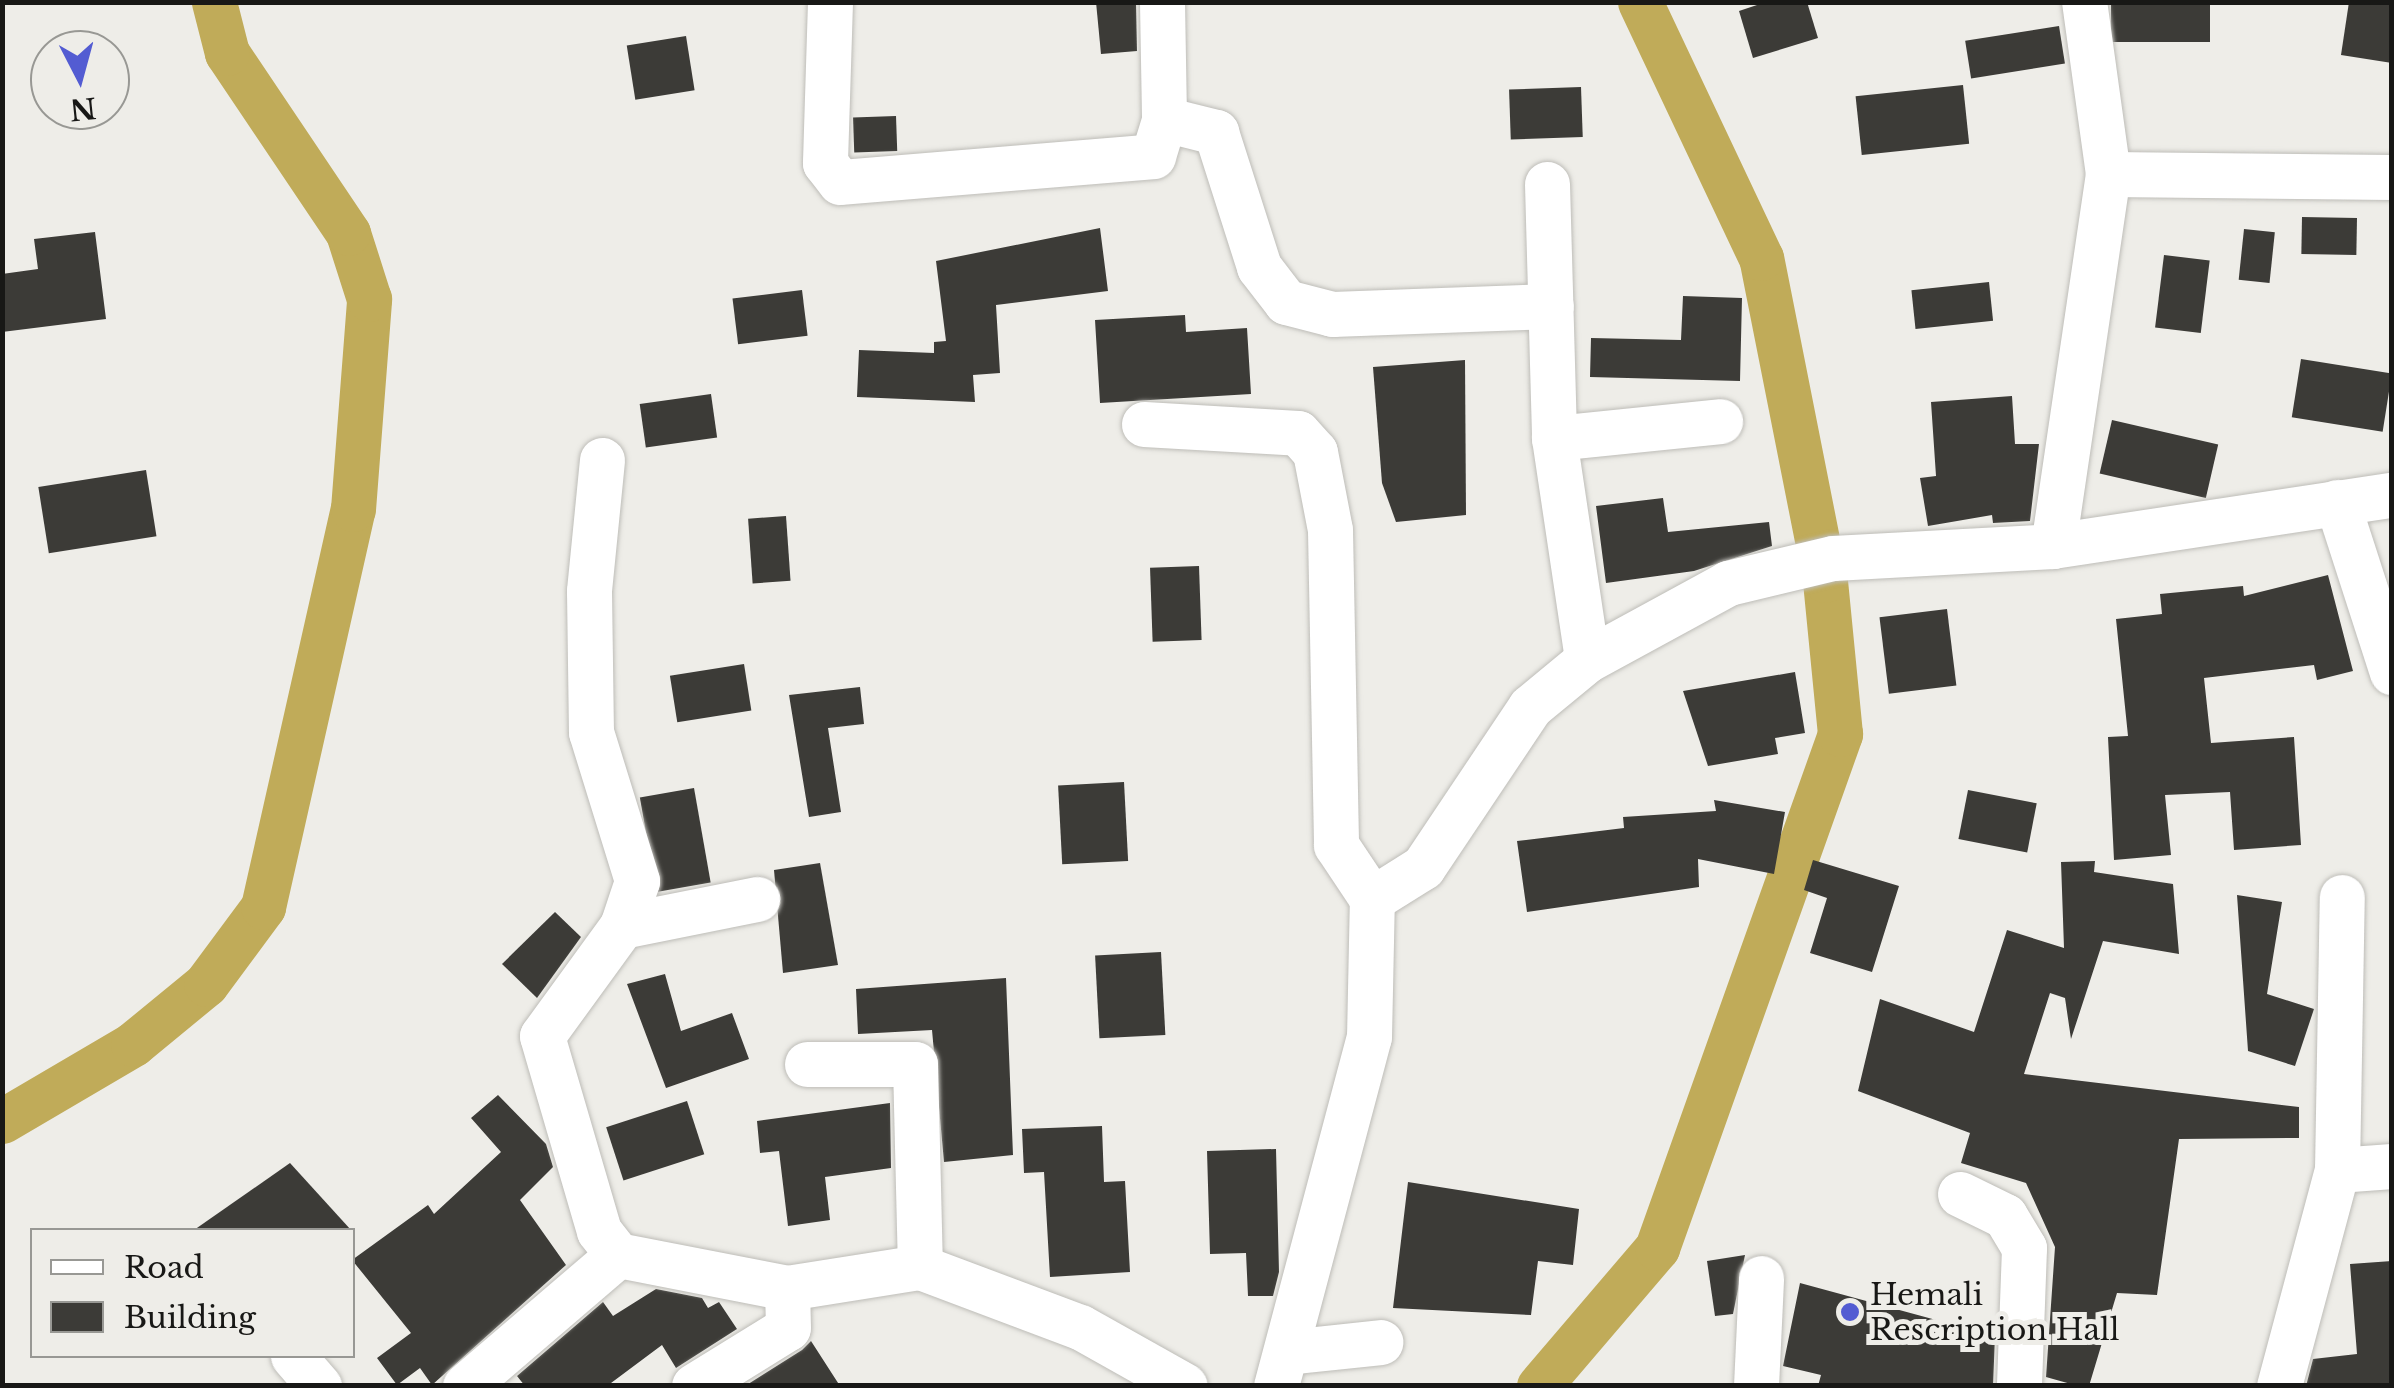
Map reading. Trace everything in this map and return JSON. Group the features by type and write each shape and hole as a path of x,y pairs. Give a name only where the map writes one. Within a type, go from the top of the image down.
{"street":[{"path":"830,2 825,162 840,182 1153,156 1164,119 1162,2"},
{"path":"2053,546 2108,174 2084,2"},
{"path":"1164,119 1216,132 1260,267 1286,302 1332,314 1550,306"},
{"path":"2108,174 2392,177"},
{"path":"1547,184 1554,438 1587,660"},
{"path":"1554,438 1720,421"},
{"path":"1144,424 1298,434 1315,452 1330,530 1336,846 1372,899 1369,1037 1281,1369"},
{"path":"602,460 589,592 591,732 637,882 622,926 542,1036 599,1231 618,1255 787,1288 920,1267 1080,1327 1185,1386"},
{"path":"1372,899 1423,868 1530,707 1587,660 1728,584 1821,560 2053,546 2392,494"},
{"path":"2337,502 2392,672"},
{"path":"2279,1386 2337,1170 2342,898"},
{"path":"622,926 757,899"},
{"path":"807,1064 915,1064 920,1267"},
{"path":"2337,1170 2392,1166"},
{"path":"1960,1194 2005,1216 2024,1248 2019,1386"},
{"path":"465,1386 618,1255"},
{"path":"1756,1386 1761,1278"},
{"path":"694,1386 788,1328 787,1288"},
{"path":"1281,1369 1380,1342"},
{"path":"296,1358 319,1386"}],"building":[{"path":"1096,2 1136,2 1137,51 1101,54"},
{"path":"1766,2 1807,2 1818,38 1753,58 1739,11"},
{"path":"2111,2 2210,2 2210,42 2111,42"},
{"path":"2349,2 2392,2 2392,63 2341,55"},
{"path":"2059,26 2065,64 1971,78 1965,41"},
{"path":"686,36 695,90 635,100 627,45"},
{"path":"1963,85 1969,144 1862,155 1856,96"},
{"path":"1581,87 1583,137 1511,139 1509,90"},
{"path":"896,116 897,151 854,152 853,118"},
{"path":"2302,217 2357,218 2356,255 2301,254"},
{"path":"1100,228 1108,291 996,305 1000,373 973,375 975,402 857,397 859,350 934,353 934,342 946,341 936,261"},
{"path":"2244,229 2275,232 2269,283 2239,280"},
{"path":"95,232 106,319 2,332 2,274 38,269 34,239"},
{"path":"2164,255 2210,261 2201,333 2155,327"},
{"path":"1989,282 1993,321 1916,329 1911,290"},
{"path":"802,290 808,336 738,344 733,299"},
{"path":"1683,296 1742,298 1740,381 1590,377 1591,338 1681,340"},
{"path":"1185,315 1186,332 1247,328 1251,394 1100,403 1095,320"},
{"path":"2301,359 2392,373 2383,432 2292,417"},
{"path":"1465,360 1466,515 1396,522 1382,483 1373,367"},
{"path":"711,394 717,438 646,448 640,404"},
{"path":"2012,396 2015,444 2039,444 2030,521 1993,523 1992,515 1928,526 1920,478 1936,476 1931,402"},
{"path":"2112,420 2218,445 2206,498 2100,474"},
{"path":"146,470 156,536 49,553 38,487"},
{"path":"1663,498 1668,532 1769,522 1772,546 1694,571 1606,583 1596,506"},
{"path":"786,516 791,581 753,583 748,519"},
{"path":"1199,566 1202,640 1153,642 1150,568"},
{"path":"2328,575 2353,671 2317,680 2314,665 2204,678 2211,743 2294,737 2301,845 2234,850 2230,792 2165,795 2171,855 2114,860 2108,737 2128,736 2116,619 2162,614 2160,594 2243,586 2244,596"},
{"path":"1947,609 1956,685 1889,694 1880,617"},
{"path":"744,664 751,710 677,722 670,676"},
{"path":"1795,672 1805,733 1775,738 1778,754 1708,766 1683,691"},
{"path":"860,687 864,724 828,728 841,812 809,817 789,695"},
{"path":"1124,782 1128,861 1062,864 1058,785"},
{"path":"694,788 711,883 657,892 640,798"},
{"path":"1968,790 2037,803 2027,852 1958,839"},
{"path":"1714,800 1785,812 1774,874 1698,859 1699,887 1527,912 1517,841 1624,828 1623,817 1716,811"},
{"path":"1813,860 1899,886 1872,972 1810,953 1827,898 1804,890"},
{"path":"2095,861 2094,872 2173,884 2179,954 2103,941 2071,1039 2065,998 2050,993 2024,1074 2299,1107 2299,1138 2179,1139 2157,1295 2117,1293 2089,1386 2078,1386 2046,1377 2055,1247 2026,1183 1961,1163 1970,1133 1858,1091 1880,999 1974,1032 2007,930 2064,948 2061,862"},
{"path":"820,863 838,965 783,973 774,870"},
{"path":"2237,895 2282,902 2267,994 2314,1009 2295,1066 2248,1051"},
{"path":"555,912 581,937 537,998 502,964"},
{"path":"1161,952 1165,1035 1099,1038 1095,955"},
{"path":"665,974 681,1031 732,1013 749,1059 666,1088 627,984"},
{"path":"1006,978 1013,1155 944,1162 932,1030 858,1034 856,989"},
{"path":"498,1095 546,1144 553,1167 520,1200 566,1265 432,1385 420,1368 397,1385 377,1358 411,1333 355,1264 355,1258 428,1205 434,1214 501,1152 471,1118"},
{"path":"687,1101 704,1154 623,1181 606,1127"},
{"path":"890,1103 891,1168 825,1177 830,1220 788,1226 779,1151 760,1153 757,1121"},
{"path":"1102,1126 1104,1182 1125,1181 1130,1272 1050,1277 1044,1172 1024,1173 1022,1129"},
{"path":"1276,1149 1279,1272 1273,1296 1248,1296 1246,1253 1210,1254 1207,1151"},
{"path":"290,1163 349,1228 197,1228"},
{"path":"1408,1182 1579,1209 1573,1265 1538,1261 1531,1315 1393,1308"},
{"path":"1745,1255 1733,1314 1715,1316 1707,1261"},
{"path":"2392,1261 2392,1386 2306,1386 2313,1359 2357,1354 2350,1264"},
{"name":"Hemali Rescription Hall","path":"1800,1283 1995,1336 1993,1386 1818,1386 1821,1375 1783,1366"},
{"path":"656,1289 702,1298 708,1308 719,1302 737,1329 676,1368 662,1345 607,1386 525,1386 517,1376 603,1302 613,1316"},
{"path":"811,1341 840,1386 745,1386 802,1350"}],"waterway":[{"path":"2,1121 133,1044 206,984 263,907 353,509 369,299 348,233 227,53 214,2"},
{"path":"1539,1386 1657,1248 1840,734 1825,580 1761,258 1640,2"}],"place":[{"name":"Hemali Rescription Hall","path":"1850,1312"}]}
